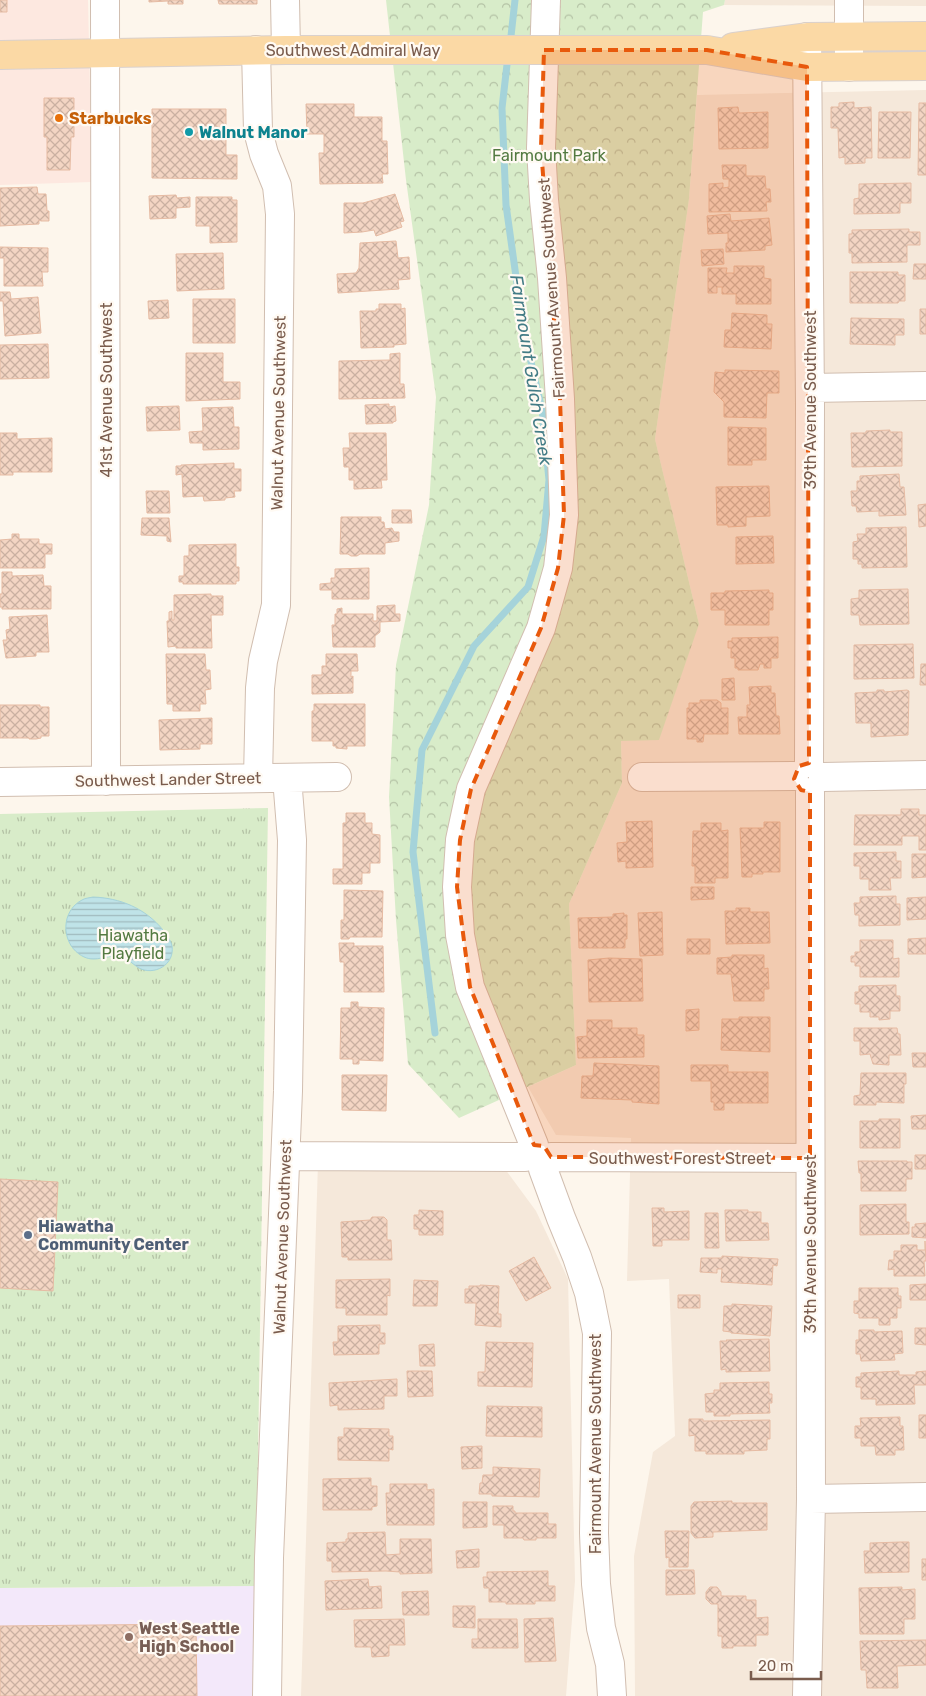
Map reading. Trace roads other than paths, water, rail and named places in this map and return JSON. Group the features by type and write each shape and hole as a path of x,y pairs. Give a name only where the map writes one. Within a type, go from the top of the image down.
{"main road":[{"name":"Southwest Admiral Way","path":"0,55 256,50 707,50 807,37 926,36"},
{"name":"Southwest Admiral Way","path":"707,50 807,67 926,66"}],"street":[{"name":"41st Avenue Southwest","path":"105,0 106,780"},
{"path":"285,0 286,50"},
{"name":"Fairmount Avenue Southwest","path":"546,0 541,148 560,398 563,524 558,568 541,628 471,789 460,840 456,887 460,934 470,986 577,1257 589,1293 597,1333 594,1533 596,1584 601,1628 610,1664 612,1696"},
{"path":"849,0 849,67"},
{"name":"39th Avenue Southwest","path":"807,37 810,388 811,1499 808,1696"},
{"name":"Walnut Avenue Southwest","path":"256,50 258,131 264,154 277,186 280,214 276,604 263,661 260,688 258,778"},
{"path":"810,388 926,386"},
{"path":"642,777 926,775"},
{"name":"Southwest Lander Street","path":"0,782 337,777"},
{"name":"Walnut Avenue Southwest","path":"267,1696 269,1558 286,1156 292,840 287,778"},
{"name":"Southwest Forest Street","path":"286,1156 810,1158"},
{"path":"811,1499 926,1497"}],"water":[{"path":"93,897 122,902 140,910 156,922 170,940 172,946 172,953 167,963 157,970 151,971 139,968 119,956 89,959 79,954 69,942 66,926 67,918 75,905 83,899"}],"waterway":[{"name":"Fairmount Gulch Creek","path":"510,45 515,0"},
{"name":"Fairmount Gulch Creek","path":"435,1033 413,852 422,750 474,646 528,587 544,536 549,480 542,410 523,327 506,205 502,108 508,56"}],"place":[{"name":"Starbucks","path":"59,118"},
{"name":"Walnut Manor","path":"189,132"},
{"name":"Hiawatha Community Center","path":"28,1235"},
{"name":"West Seattle High School","path":"129,1637"}],"park label":[{"name":"Fairmount Park","path":"549,155"},
{"name":"Hiawatha Playfield","path":"133,944"}]}
